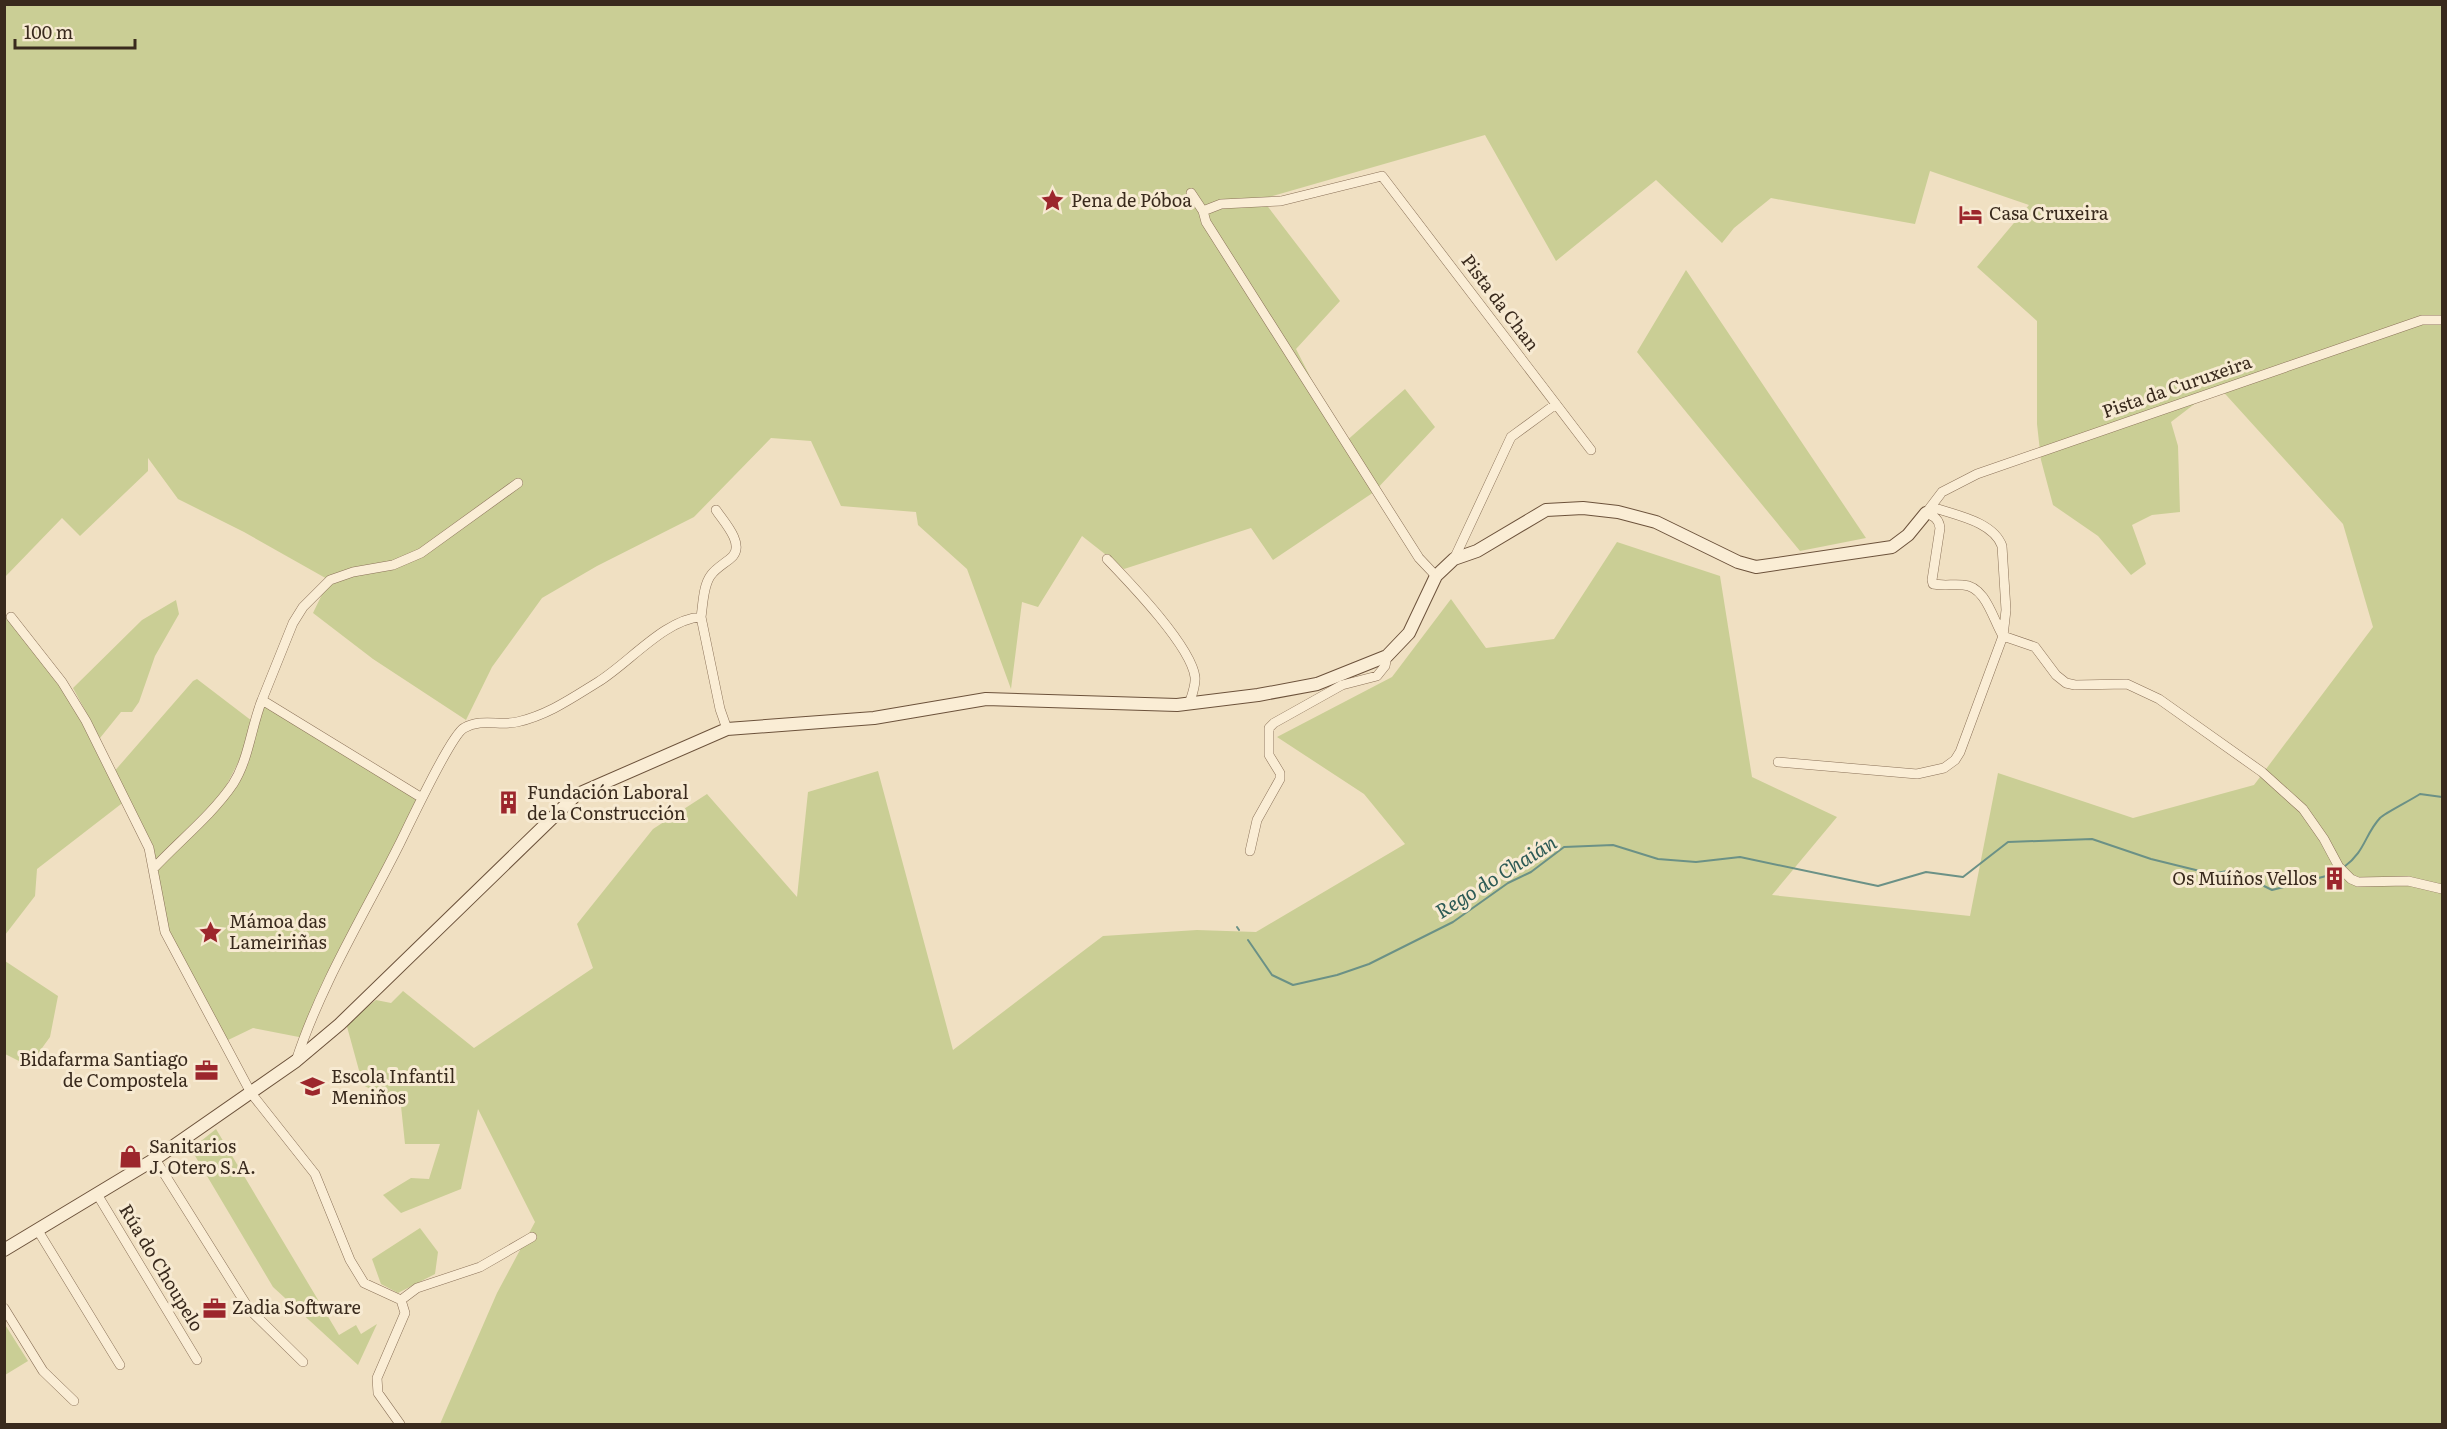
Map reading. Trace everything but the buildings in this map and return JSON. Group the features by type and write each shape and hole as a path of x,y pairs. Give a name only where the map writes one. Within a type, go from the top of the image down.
{"street":[{"name":"Pista da Chan","path":"1203,211 1221,204 1281,201 1382,176 1591,450"},
{"path":"1191,193 1203,211 1206,222 1419,558 1436,576"},
{"name":"Pista da Curuxeira","path":"1929,510 1942,492 1977,474 2422,320 2442,320"},
{"path":"4,1250 155,1159 296,1061 339,1024 576,795 726,729 874,718 986,699 1189,704 1317,684 1387,657 1409,633 1436,576 1454,559 1511,437 1556,404"},
{"path":"153,869 234,783 248,751 255,718 262,700 293,623 303,607 330,580 353,572 393,565 421,552 518,483"},
{"path":"1454,559 1478,551 1546,510 1565,507 1618,512 1656,522 1738,562 1756,567 1892,547 1908,535 1929,510"},
{"path":"716,510 736,542 737,548 733,556 711,574 701,617 726,729"},
{"path":"1929,510 1940,523 1932,583 1974,588 1988,606 2003,636 2035,647 2056,675 2066,683 2127,684 2159,699 2262,772 2303,809 2324,839 2341,870 2358,882 2408,881 2442,889"},
{"path":"1778,762 1917,774 1944,768 1955,760 1960,752 2003,636 2005,601 2001,542 1982,525 1929,510"},
{"path":"1107,559 1150,605 1192,661 1196,679 1189,704"},
{"path":"10,617 62,682 86,721 149,848 165,932 251,1092 315,1174 350,1260 364,1283 401,1300 405,1313 377,1378 378,1393 400,1425"},
{"path":"296,1061 338,960 422,798 463,728 488,722 514,723 543,715 608,675 667,629 691,618 701,617"},
{"path":"1250,850 1257,820 1281,775 1269,755 1269,728 1342,685 1377,676 1385,666 1387,657"},
{"path":"262,700 422,798"},
{"path":"155,1159 249,1309 303,1362"},
{"name":"Rúa do Choupelo","path":"97,1194 197,1360"},
{"path":"37,1229 120,1365"},
{"path":"401,1300 417,1288 480,1267 532,1238"},
{"path":"4,1308 43,1371 74,1401"}],"green space":[{"path":"5,5 2442,5 2442,1424 440,1424 497,1293 535,1222 478,1109 461,1189 401,1213 383,1195 411,1178 429,1179 440,1144 405,1144 401,1106 363,1085 346,1023 376,1000 391,1003 403,991 474,1048 593,968 577,924 653,829 707,794 797,897 808,792 878,771 953,1050 1103,936 1197,930 1256,932 1405,844 1364,794 1277,737 1392,677 1451,599 1486,648 1554,639 1617,542 1720,576 1752,777 1837,817 1772,895 1970,916 1998,773 2133,818 2254,785 2373,627 2343,524 2218,386 2171,422 2178,446 2180,512 2152,515 2132,525 2146,564 2131,575 2098,536 2053,505 2041,460 2037,424 2037,321 1977,267 2029,205 1930,171 1915,224 1771,198 1734,228 1722,243 1656,180 1556,261 1485,135 1262,199 1340,301 1296,349 1344,443 1405,389 1435,427 1374,492 1273,560 1251,528 1124,569 1082,536 1038,607 1022,602 1011,689 967,569 918,525 916,512 841,506 811,441 771,438 694,517 597,566 542,598 492,667 466,720 373,659 313,613 329,580 244,532 178,499 148,458 148,471 80,536 62,518 5,577"},
{"path":"1686,270 1866,538 1800,551 1637,352"},
{"path":"176,600 179,614 155,656 139,702 132,712 121,712 100,738 73,688 142,620"},
{"path":"4,612 56,674 112,774 197,679 252,721 245,749 225,788 238,773 262,700 422,798 304,1038 253,1028 224,1042 165,932 153,869 125,801 37,869 35,896 5,935"},
{"path":"5,961 58,996 50,1037 29,1066 5,1054"},
{"path":"216,1129 339,1335 356,1325 361,1334 377,1324 358,1365 273,1287 191,1149"},
{"path":"420,1228 438,1252 435,1274 398,1293 381,1284 372,1259"},
{"path":"4,1323 28,1361 5,1375 4,1375"}],"waterway":[{"name":"Rego do Chaián","path":"2344,867 2361,849 2380,818 2420,794 2442,797"},
{"name":"Rego do Chaián","path":"1248,940 1272,975 1293,985 1337,975 1369,964 1453,922 1508,883 1531,872 1564,847 1613,845 1658,859 1696,862 1740,857 1878,886 1926,872 1963,877 2008,842 2092,839 2151,859 2212,874 2232,870 2272,890 2334,874 2339,870"}],"place":[{"name":"Pena de Póboa","path":"1053,201"},
{"name":"Casa Cruxeira","path":"1971,214"},
{"name":"Fundación Laboral de la Construcción","path":"509,803"},
{"name":"Os Muíños Vellos","path":"2335,879"},
{"name":"Mámoa das Lameiriñas","path":"211,932"},
{"name":"Bidafarma Santiago de Compostela","path":"206,1070"},
{"name":"Escola Infantil Meniños","path":"313,1087"},
{"name":"Sanitarios J. Otero S.A.","path":"131,1157"},
{"name":"Zadia Software","path":"214,1308"}]}
